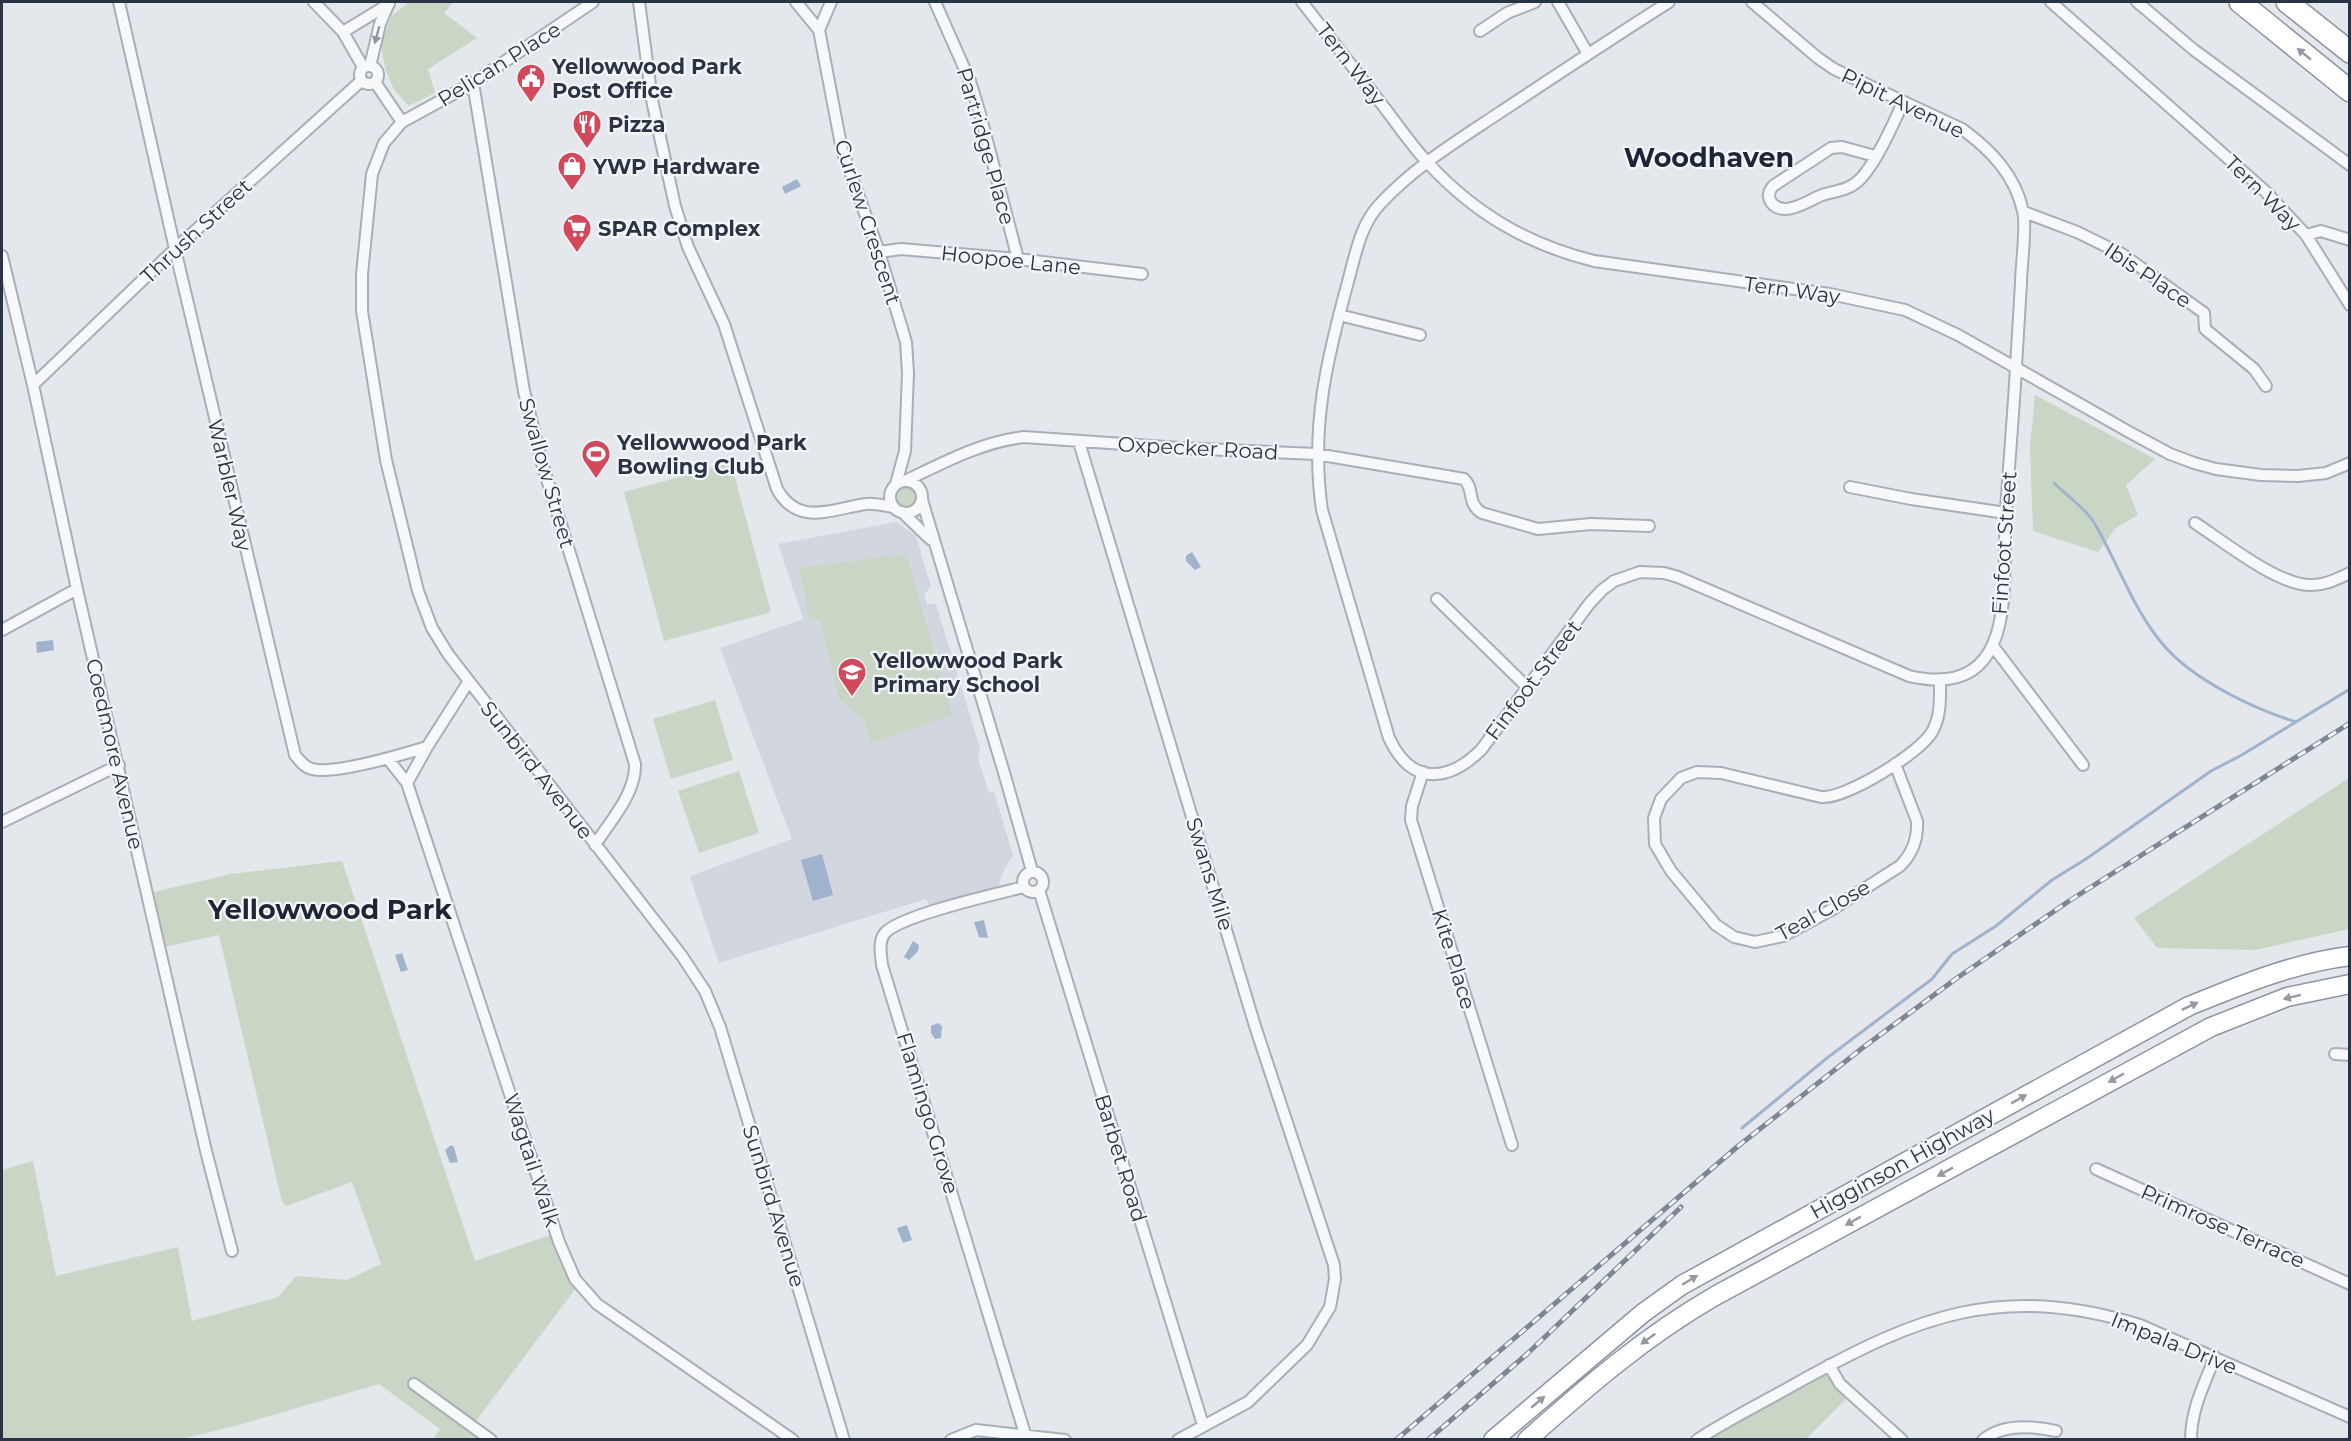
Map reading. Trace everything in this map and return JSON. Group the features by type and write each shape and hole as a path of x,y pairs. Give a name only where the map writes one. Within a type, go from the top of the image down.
{"highway":[{"path":"2240,2 2349,91"},
{"path":"2289,2 2349,43"},
{"path":"2289,2 2349,52"},
{"name":"Higginson Highway","path":"1493,1440 1643,1313 1718,1264 2189,1006 2262,977 2331,958 2349,956"},
{"name":"Higginson Highway","path":"1527,1440 1616,1362 1676,1319 1715,1296 2211,1027 2287,997 2349,984"}],"street":[{"name":"Warbler Way","path":"119,2 295,755 307,767 325,771 388,759 427,747"},
{"path":"314,2 343,32 367,67 378,72 375,82"},
{"name":"Pelican Place","path":"402,122 473,83 592,2"},
{"path":"639,2 652,100 667,174 688,247 724,324 770,471 783,500 800,511 811,513 869,504 912,511 921,500"},
{"name":"Curlew Crescent","path":"796,2 819,30 842,150 879,252 906,342 908,373 904,451 907,483"},
{"path":"819,30 831,2"},
{"name":"Partridge Place","path":"935,2 970,81 1018,259"},
{"name":"Tern Way","path":"1302,2 1426,162 1476,208 1525,238 1594,261 1822,293 1888,305 1928,320 2160,448 2194,463 2216,469 2261,475 2298,476 2326,473 2349,463"},
{"path":"1480,31 1507,13 1535,2"},
{"path":"1558,2 1588,54"},
{"path":"1423,772 1406,763 1394,749 1389,738 1322,510 1316,454 1320,405 1339,315 1363,229 1380,204 1426,162 1669,2"},
{"name":"Pipit Avenue","path":"1752,2 1834,69 1962,129 1979,141 2006,171 2024,212 2017,369"},
{"name":"Tern Way","path":"2051,2 2265,191 2306,235 2349,305"},
{"path":"2137,2 2194,50 2349,165"},
{"path":"343,32 390,3"},
{"path":"375,82 368,84 361,81 360,74 367,67 380,24 390,3"},
{"name":"Thrush Street","path":"33,385 175,249 361,81"},
{"path":"375,82 402,122"},
{"name":"Swallow Street","path":"473,83 524,391 542,463 635,764 635,775 630,791 594,845"},
{"path":"1875,156 1842,147 1831,148 1773,186 1769,191 1771,202 1778,208 1791,208 1847,188 1862,178 1875,156 1903,102"},
{"name":"Sunbird Avenue","path":"402,122 384,143 372,174 362,274 362,311 386,460 418,591 439,640 594,845 682,956 705,992 715,1012 844,1440"},
{"name":"Ibis Place","path":"2024,212 2077,232 2122,254 2204,313 2205,329 2254,369 2266,386"},
{"path":"2306,235 2321,231 2349,240"},
{"name":"Hoopoe Lane","path":"879,252 901,249 1018,259 1142,274"},
{"name":"Coedmore Avenue","path":"2,256 206,1151 232,1251"},
{"path":"1339,315 1420,335"},
{"name":"Finfoot Street","path":"1423,772 1437,775 1464,766 1481,750 1602,590 1626,575 1652,572 1678,577 1909,676 1940,681 1961,677 1970,672 1993,646 2002,609 2006,513 2017,369"},
{"name":"Oxpecker Road","path":"907,483 979,447 1024,437 1316,454 1464,479 1469,484 1471,500 1477,510 1532,528 1550,529 1591,524 1649,526"},
{"name":"Swans Mile","path":"1079,442 1255,1026 1334,1265 1335,1279 1330,1307 1307,1345 1248,1402 1203,1425"},
{"name":"Curlew Crescent","path":"904,451 907,483"},
{"path":"869,504 907,483"},
{"path":"907,483 921,500 1032,872"},
{"path":"907,483 890,498 898,509 933,542"},
{"path":"1850,487 1911,499 2006,513"},
{"path":"2195,523 2263,568 2295,583 2310,585 2327,583 2349,573"},
{"path":"2,630 77,589"},
{"path":"1437,599 1528,687"},
{"path":"1993,646 2083,765"},
{"path":"407,783 469,681"},
{"name":"Teal Close","path":"1895,764 1917,821 1914,846 1906,860 1831,909 1772,940 1746,941 1721,930 1671,871 1655,844 1654,818 1661,799 1681,778 1697,771 1721,773 1828,798 1850,790 1921,746 1934,730 1940,704 1940,681"},
{"name":"Wagtail Walk","path":"388,759 407,783 559,1242 575,1279 597,1304 793,1440"},
{"path":"2,822 119,765"},
{"name":"Kite Place","path":"1423,772 1412,806 1411,820 1512,1145"},
{"path":"1036,872 1042,877 1043,884 1039,890 1032,892 1024,887 1024,876 1036,872"},
{"name":"Flamingo Grove","path":"1024,887 910,918 886,932 881,946 882,964 1025,1434"},
{"name":"Barbet Road","path":"1039,890 1203,1425"},
{"path":"2336,1054 2349,1055"},
{"name":"Primrose Terrace","path":"2096,1169 2349,1284"},
{"name":"Impala Drive","path":"1697,1440 1882,1338 1925,1322 1975,1309 2033,1305 2061,1307 2114,1317 2162,1333 2349,1418"},
{"path":"2191,1440 2191,1422 2197,1401 2215,1358"},
{"path":"1830,1365 1840,1384 1902,1440"},
{"path":"414,1384 491,1440"},
{"path":"1178,1440 1203,1425"},
{"path":"1983,1440 2001,1430 2015,1428 2036,1427 2056,1431"},
{"path":"951,1440 976,1430 1065,1440"}],"shaded area":[{"name":"Yellowwood Park Primary School","path":"896,522 916,536 931,587 924,594 927,604 936,604 980,748 978,759 989,793 994,792 1013,855 1001,876 999,886 929,906 926,899 719,963 690,876 792,839 720,648 803,619 778,544"}],"green space":[{"path":"409,2 453,2 444,13 477,38 428,69 435,93 409,106 394,90 385,68 381,44 391,17"},
{"path":"2035,395 2155,459 2126,485 2138,515 2116,528 2098,552 2033,531 2030,447"},
{"path":"731,463 771,612 664,641 624,492"},
{"path":"907,486 915,489 918,497 915,505 907,508 899,505 896,497 899,489"},
{"path":"906,554 952,715 871,743 864,721 839,699 820,619 810,620 799,568"},
{"path":"715,700 733,760 671,779 653,719"},
{"path":"739,771 759,833 699,853 678,791"},
{"path":"2349,778 2349,929 2255,950 2157,948 2134,918"},
{"path":"342,861 475,1261 553,1234 576,1288 470,1429 485,1439 433,1439 440,1429 379,1384 235,1426 181,1439 2,1440 2,1170 33,1161 56,1276 178,1247 192,1321 278,1297 296,1276 347,1280 381,1264 352,1182 286,1206 282,1202 219,935 164,947 154,892 231,874"},
{"path":"1829,1365 1851,1394 1806,1439 1698,1440"}],"water":[{"path":"797,179 801,186 785,194 782,187"},
{"path":"1192,552 1201,567 1195,570 1186,561 1186,556"},
{"path":"53,640 54,650 37,653 36,642"},
{"path":"822,854 833,895 813,901 801,860"},
{"path":"984,920 988,938 979,937 974,922"},
{"path":"913,941 919,945 918,951 909,960 904,957"},
{"path":"402,953 408,970 401,972 395,955"},
{"path":"938,1023 942,1026 941,1038 935,1039 931,1033 931,1026"},
{"path":"451,1145 454,1147 458,1162 450,1163 445,1150"},
{"path":"907,1225 912,1240 903,1243 897,1228"}],"waterway":[{"path":"2054,483 2093,521 2144,618 2154,634 2178,660 2193,672 2244,702 2296,722"},
{"path":"1742,1128 1827,1058 1932,979 1952,954 1996,926 2052,880 2086,859 2211,771 2240,756 2350,689"}],"railway":[{"path":"1396,1440 1737,1147 1865,1046 1957,978 2069,901 2350,723"},
{"path":"1428,1440 1527,1354 1681,1207"}],"place":[{"name":"Yellowwood Park Post Office","path":"531,104"},
{"name":"Pizza","path":"587,150"},
{"name":"YWP Hardware","path":"572,192"},
{"name":"SPAR Complex","path":"577,254"},
{"name":"Yellowwood Park Bowling Club","path":"596,480"},
{"name":"Yellowwood Park Primary School","path":"852,698"}],"district":[{"name":"Woodhaven","path":"1709,157"},
{"name":"Yellowwood Park","path":"330,909"}]}
